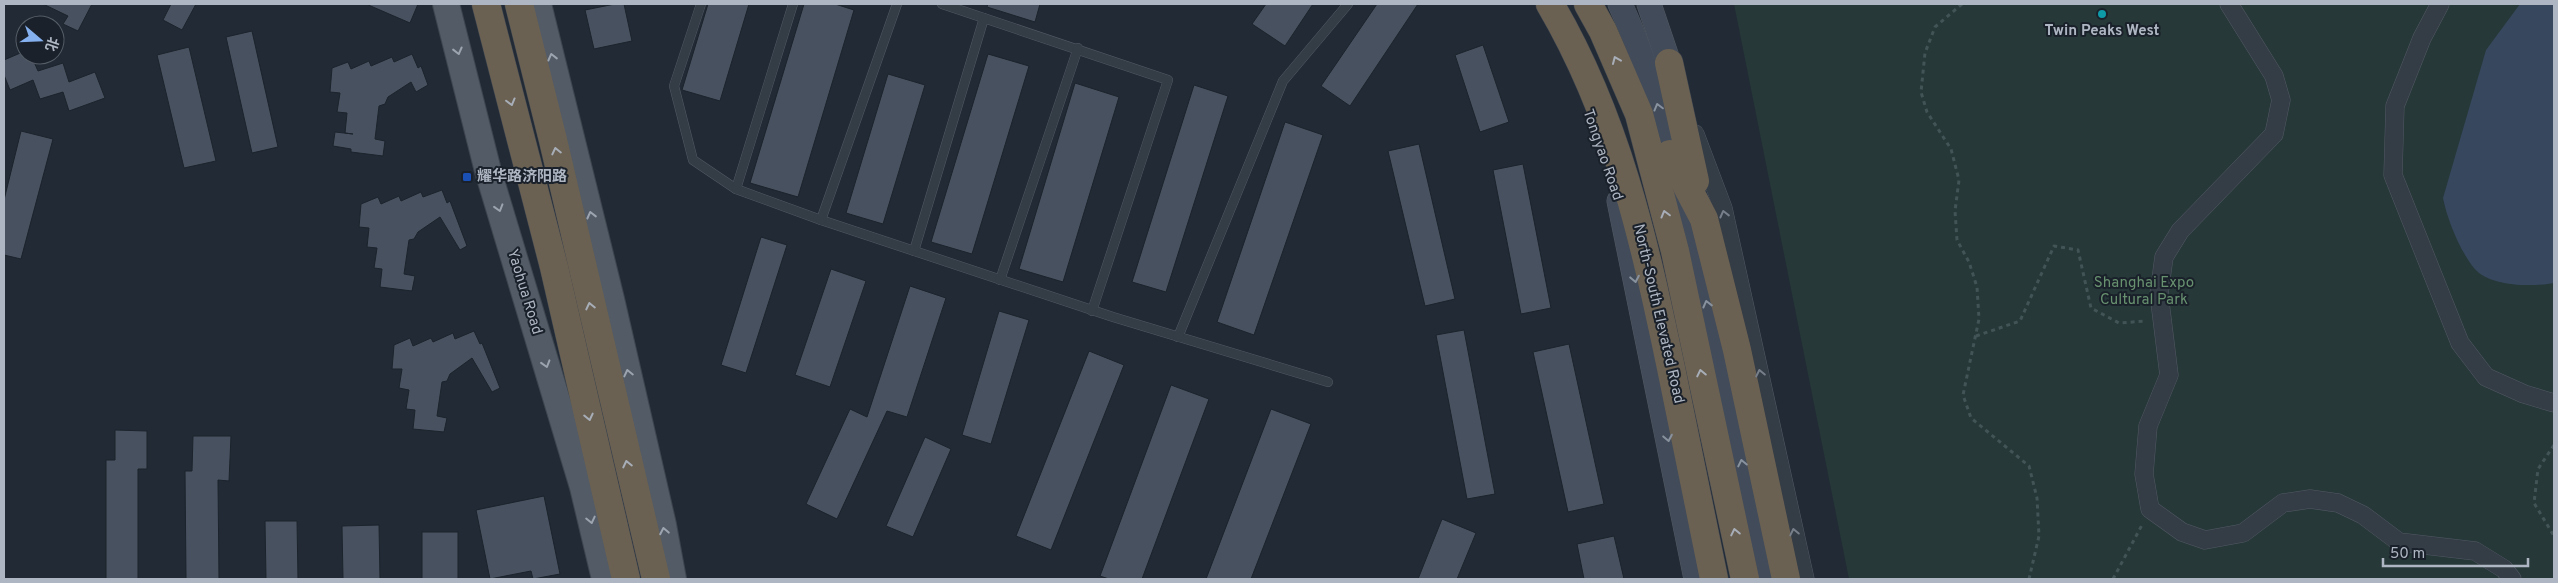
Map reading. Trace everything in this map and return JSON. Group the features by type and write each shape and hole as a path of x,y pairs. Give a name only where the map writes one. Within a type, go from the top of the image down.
{"highway":[{"path":"486,4 554,267 626,579"},
{"path":"519,4 656,579"},
{"name":"North-South Elevated Road","path":"1550,4 1571,40 1609,125 1647,253 1714,579"},
{"name":"North-South Elevated Road","path":"1588,4 1603,30 1639,114 1674,251 1745,579"},
{"path":"1668,63 1737,350 1786,579"},
{"path":"1670,154 1704,219"}],"main road":[{"name":"Yaohua Road","path":"446,4 488,171 583,487 605,579"},
{"path":"538,4 611,299 663,525 673,579"}],"street":[{"name":"Tongyao Road","path":"1536,4 1556,41 1593,121 1620,203 1696,579"},
{"path":"1620,4 1644,57 1670,154 1718,351 1766,579"},
{"path":"1649,4 1668,63 1723,208 1805,579"},
{"path":"2230,4 2274,76 2282,100 2274,134 2180,231 2164,257 2159,294 2169,375 2148,426 2144,474 2150,509 2182,532 2205,540 2243,533 2283,503 2310,498 2338,503 2363,516 2399,542 2475,551 2504,569 2512,579"},
{"path":"2440,4 2422,38 2395,106 2393,175 2460,343 2486,377 2524,394 2554,402"}],"lane":[{"path":"701,4 674,86 692,160 736,189 821,220 1092,310 1328,382"},
{"path":"736,189 793,4"},
{"path":"821,220 897,4"},
{"path":"942,4 1078,48 1168,80 1092,310"},
{"path":"1178,337 1283,81 1348,4"},
{"path":"914,251 984,18"},
{"path":"1000,280 1078,48"}],"path":[{"path":"1962,4 1935,27 1925,53 1921,92 1927,112 1951,149 1959,180 1955,211 1958,240 1969,262 1977,287 1979,319 1963,395 1971,418 2029,466 2037,498 2038,536 2030,579"},
{"path":"1976,336 2020,321 2054,246 2078,250 2091,308 2120,323 2163,320"},
{"path":"2554,445 2538,470 2534,503 2554,536"},
{"path":"2113,579 2150,509"}],"green space":[{"name":"Shanghai Expo Cultural Park","path":"1734,4 2554,4 2554,579 1849,579"}],"water":[{"path":"2520,4 2554,4 2554,283 2535,285 2500,282 2490,279 2474,268 2459,244 2443,198 2486,50"}],"building":[{"path":"43,4 92,4 78,31 65,25 68,16"},
{"path":"171,4 196,4 182,30 163,20"},
{"path":"366,4 418,4 410,23"},
{"path":"624,4 632,41 594,49 585,10"},
{"path":"708,4 749,4 720,101 682,90"},
{"path":"804,4 835,4 854,10 798,197 750,183"},
{"path":"988,4 1040,4 1035,22 987,7"},
{"path":"1266,4 1313,4 1285,46 1252,24"},
{"path":"1377,4 1418,4 1350,106 1321,86"},
{"path":"252,31 278,147 252,153 226,37"},
{"path":"1483,45 1509,122 1480,132 1455,55"},
{"path":"189,47 216,161 184,168 157,55"},
{"path":"412,54 418,68 421,66 428,85 416,92 411,82 388,97 385,104 379,106 375,139 385,141 383,156 351,152 351,149 333,146 335,132 353,134 345,133 347,113 337,112 340,93 330,92 332,68 348,62 351,69 369,61 371,66 392,57 394,62"},
{"path":"988,54 1029,66 972,254 931,242"},
{"path":"15,55 15,65 35,65 38,71 57,65 64,65 69,82 95,72 105,98 69,111 63,92 40,99 33,80 10,90 4,75 4,60"},
{"path":"888,74 925,85 883,224 846,213"},
{"path":"1075,83 1119,97 1063,282 1019,269"},
{"path":"1194,85 1228,96 1166,292 1132,282"},
{"path":"1285,122 1323,135 1254,335 1217,322"},
{"path":"21,131 53,139 21,259 4,255 4,200"},
{"path":"1419,144 1455,299 1425,306 1388,151"},
{"path":"1523,164 1551,308 1521,314 1493,170"},
{"path":"442,190 447,203 450,201 467,246 460,250 440,217 418,232 414,239 409,240 404,274 415,276 412,291 380,287 382,269 374,268 377,248 367,247 369,228 359,227 361,204 378,197 381,204 399,196 401,201 421,192 423,197"},
{"path":"761,237 787,245 746,373 721,365"},
{"path":"831,269 866,281 830,387 795,375"},
{"path":"910,286 946,298 907,417 887,411 837,519 806,504 850,409 867,417"},
{"path":"999,311 1029,320 991,444 962,435"},
{"path":"1464,330 1495,494 1467,499 1436,335"},
{"path":"474,331 480,344 482,343 500,388 492,392 472,358 450,374 447,381 442,382 437,416 447,418 444,432 413,429 415,410 406,409 409,390 399,388 402,369 392,369 394,345 410,338 413,346 431,338 433,342 453,333 455,339"},
{"path":"1569,344 1604,504 1568,512 1533,352"},
{"path":"1089,351 1124,365 1051,550 1016,536"},
{"path":"1171,385 1209,399 1142,579 1109,579 1100,576"},
{"path":"1271,409 1311,424 1251,579 1206,579"},
{"path":"115,430 147,431 147,469 138,469 138,579 106,579 106,460 115,460"},
{"path":"193,436 231,436 229,481 218,480 219,579 186,579 185,471 192,471"},
{"path":"925,437 951,449 913,537 886,526"},
{"path":"544,496 560,574 533,579 531,571 490,579 476,510"},
{"path":"1442,519 1476,533 1457,579 1418,579"},
{"path":"265,521 297,521 298,579 266,579"},
{"path":"379,525 380,579 343,579 342,526"},
{"path":"422,532 458,532 458,579 422,579"},
{"path":"1614,536 1624,579 1584,579 1577,544"}],"place":[{"name":"Twin Peaks West","path":"2102,14"},
{"name":"耀华路济阳路","path":"467,177"}]}
